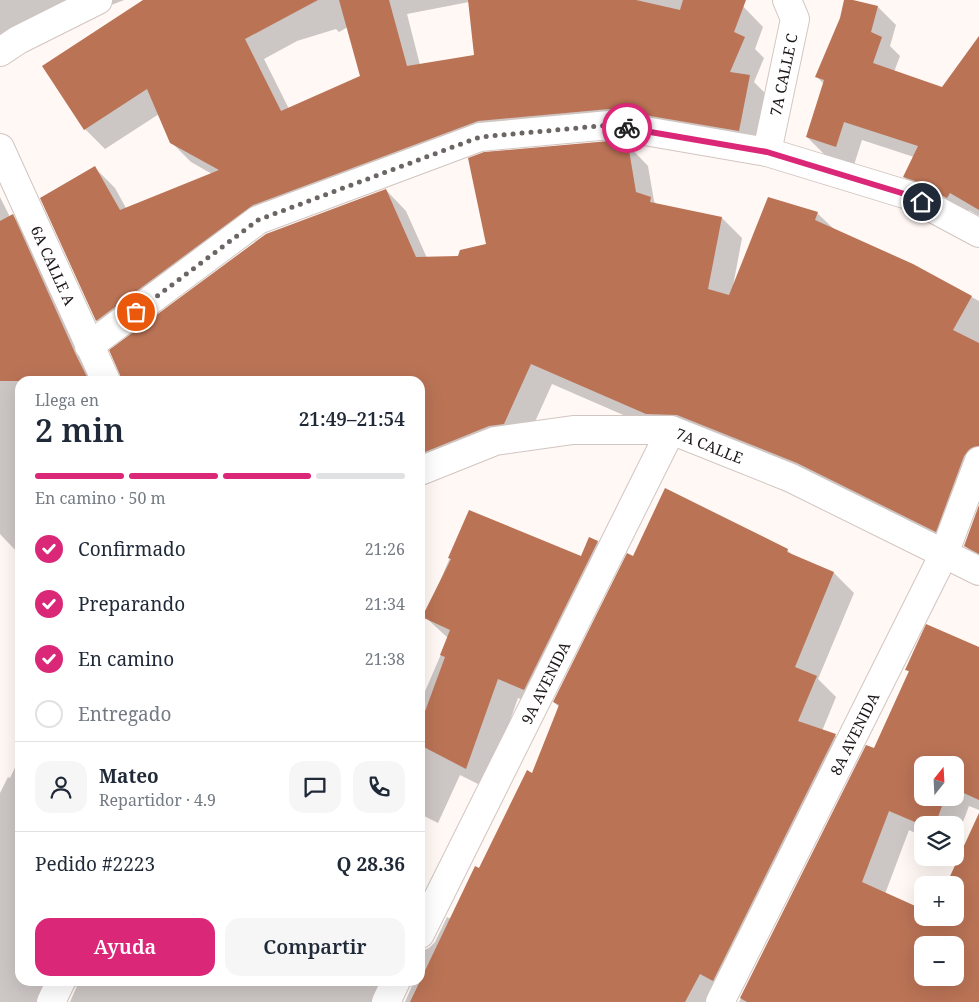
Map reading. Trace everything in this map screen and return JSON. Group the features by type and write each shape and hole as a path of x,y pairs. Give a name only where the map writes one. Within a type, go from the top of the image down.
{"street":[{"path":"0,52 18,40 98,0"},
{"name":"7A CALLE C","path":"767,152 795,19 786,0"},
{"path":"89,346 258,220 480,137 610,125 767,152 908,195 979,233"},
{"name":"6A CALLE A","path":"0,148 104,376"},
{"name":"7A CALLE","path":"425,469 495,440 572,430 671,430 791,478 979,571"},
{"name":"9A AVENIDA","path":"425,924 671,430"},
{"name":"8A AVENIDA","path":"720,1002 944,554 979,461"},
{"path":"51,1002 59,986"},
{"path":"386,1002 394,986"}],"building":[{"path":"143,0 318,0 245,39 281,111 360,76 339,0 389,0 407,66 474,55 468,0 636,0 680,10 683,0 746,0 734,32 745,37 730,72 750,75 739,131 609,109 478,121 253,205 96,321 40,198 95,166 120,210 219,170 170,143 147,89 84,130 42,66"},
{"path":"844,0 853,0 878,6 871,32 882,37 873,63 942,87 979,36 979,210 950,193 947,198 915,181 903,177 918,146 844,122 836,147 806,137 824,80 815,77 840,18"},
{"path":"609,141 628,144 636,192 651,197 650,202 722,217 708,289 729,295 768,197 818,212 815,220 913,264 972,296 953,330 979,343 979,446 970,449 964,456 936,532 797,463 677,415 646,414 531,364 504,424 489,426 425,452 425,376 120,376 109,350 266,234 386,189 416,257 458,256 460,250 486,244 468,158 484,152"},
{"path":"13,214 86,376 15,376 15,381 0,381 0,221"},
{"path":"665,488 788,549 787,552 834,572 795,667 817,676 798,721 836,734 713,981 700,974 685,1002 410,1002 418,986 425,986 425,971 475,866 479,868 527,770 532,773 559,705 553,702 627,553 633,556"},
{"path":"979,505 979,554 964,546"},
{"path":"469,510 581,556 589,537 598,541 524,690 498,679 466,769 425,748 425,711 445,657 440,655 450,630 425,618 425,611 451,559 448,558"},
{"path":"926,624 979,647 979,800 964,793 964,756 914,756 914,806 942,806 938,816 914,816 914,822 889,811 862,882 914,905 914,926 964,926 964,876 950,876 955,866 964,866 964,846 979,813 979,1002 747,1002 740,998 866,745 874,748 909,671 905,670"}],"way so far":[{"path":"136,312 258,220 480,137 610,125 627,128"}],"route":[{"path":"627,128 767,152 908,195 922,202"}]}
